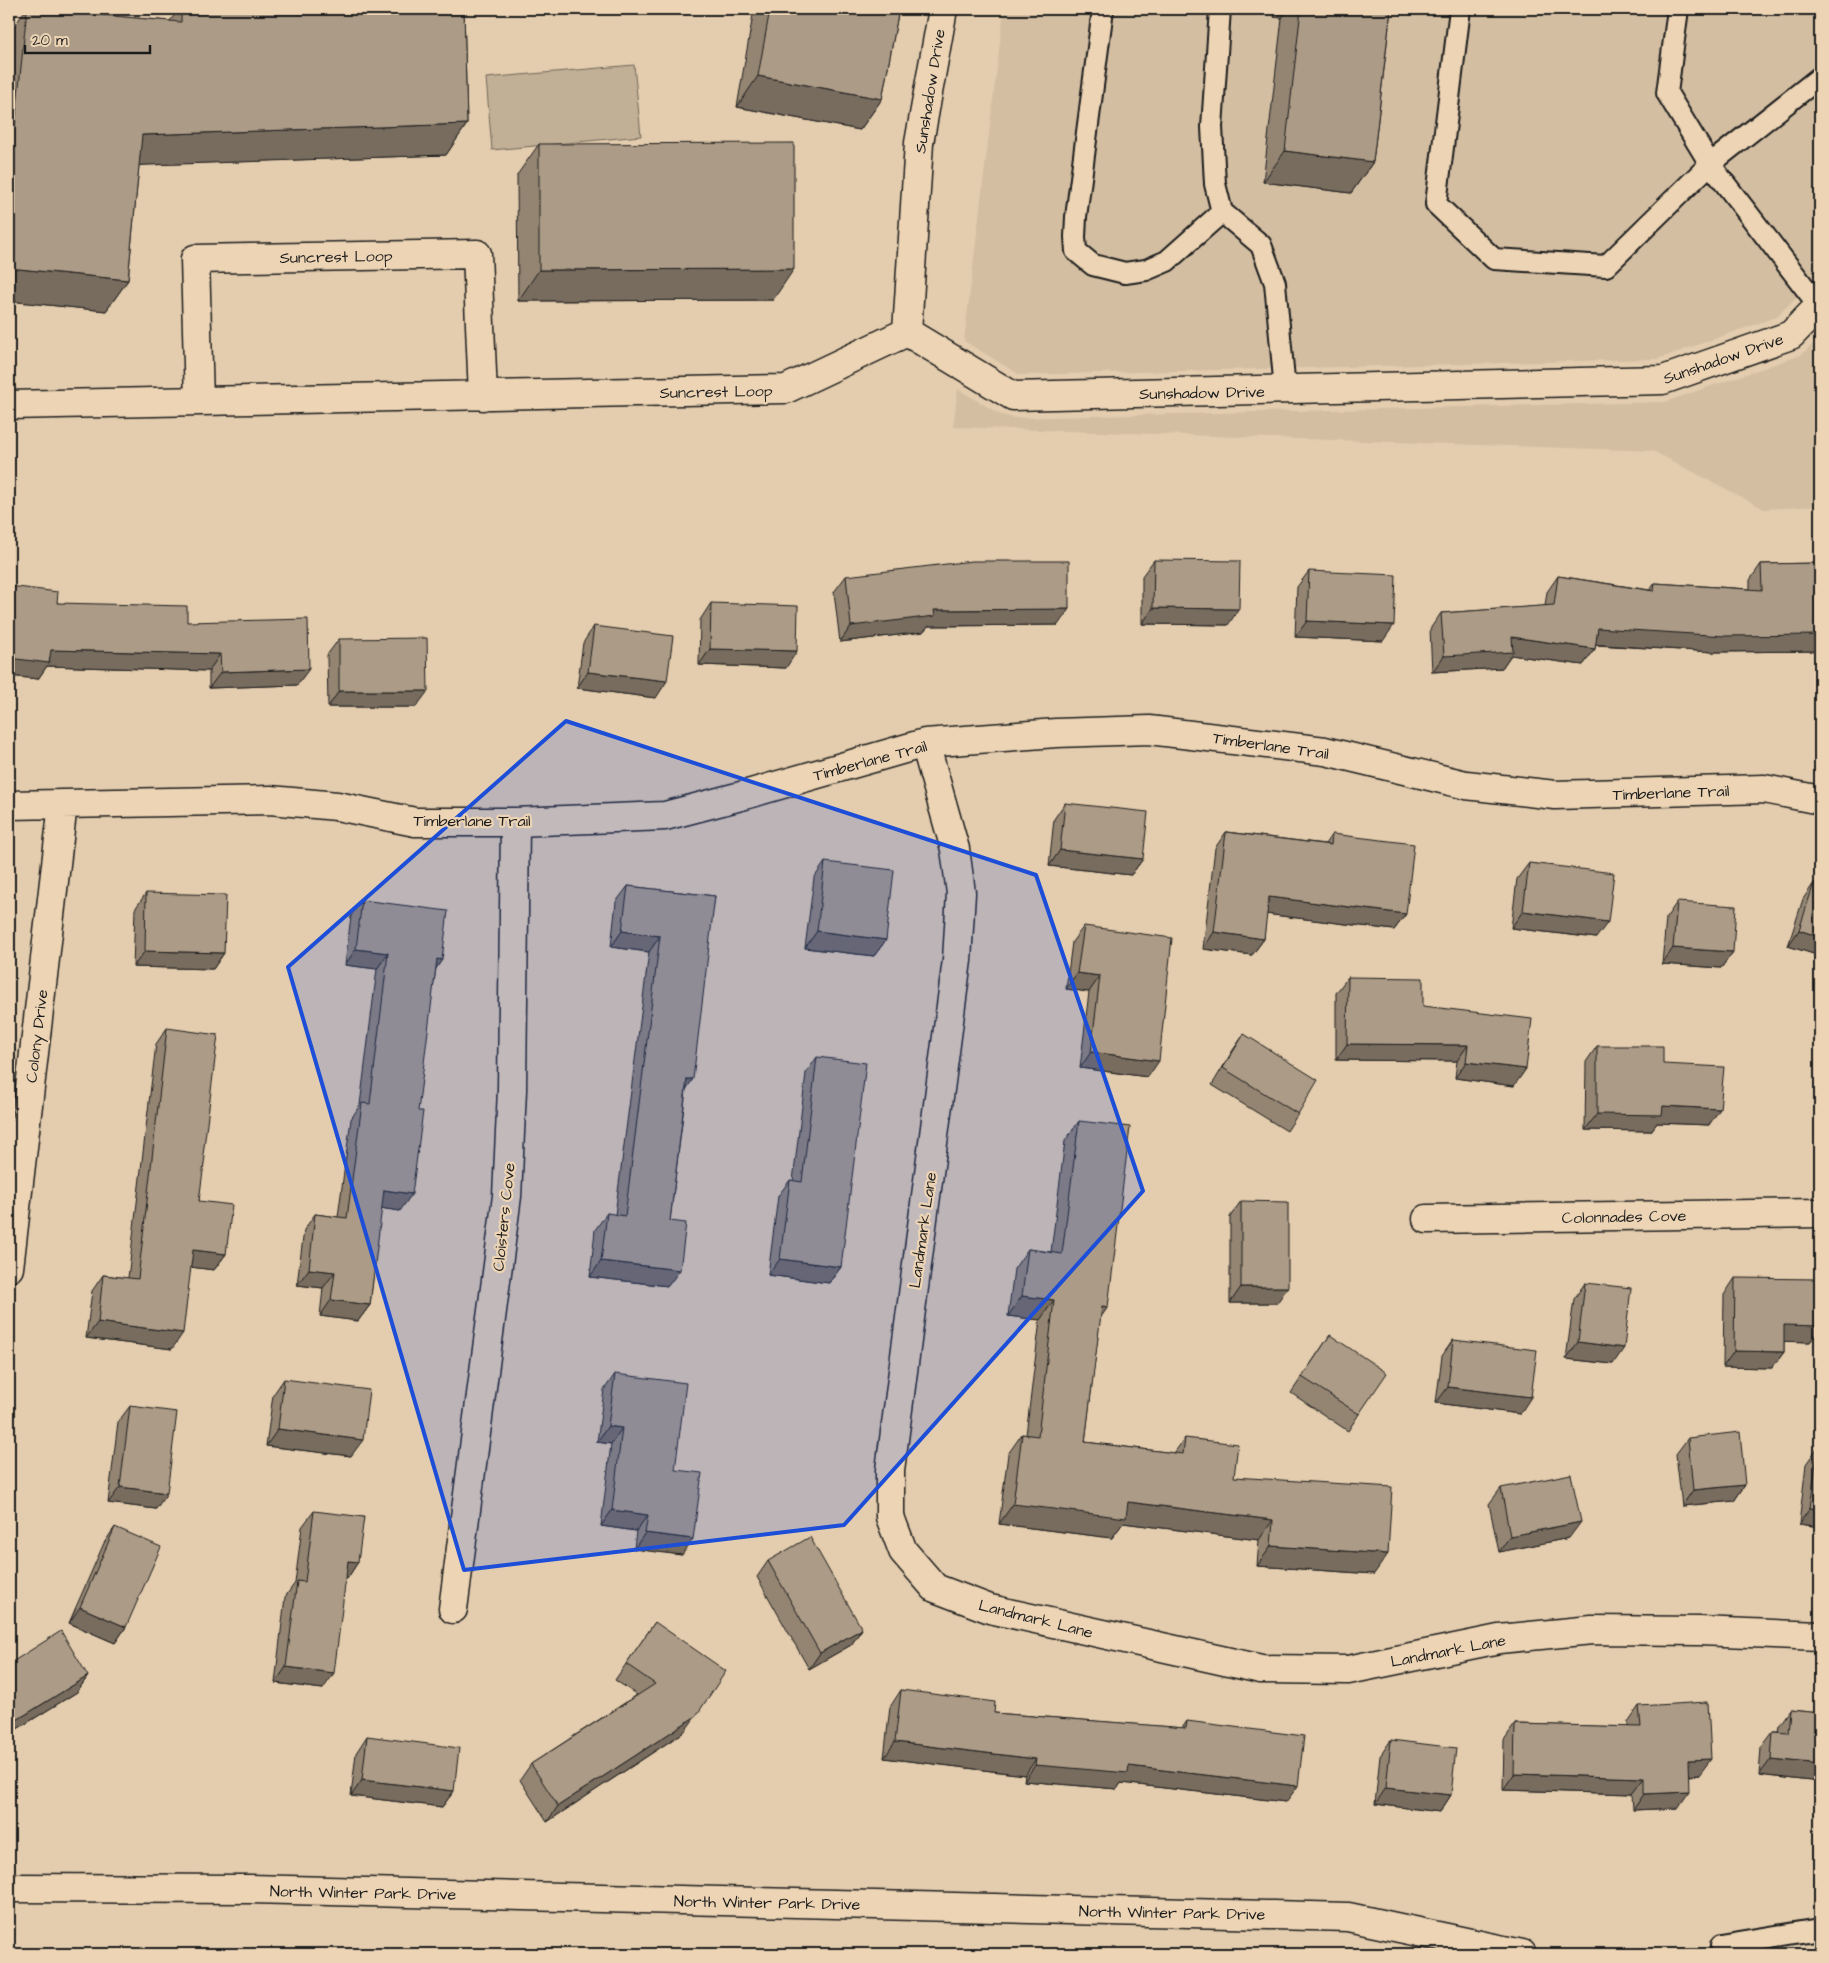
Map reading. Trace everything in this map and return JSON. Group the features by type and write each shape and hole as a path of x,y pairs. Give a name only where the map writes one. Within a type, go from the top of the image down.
{"street":[{"name":"Sunshadow Drive","path":"943,9 919,142 907,332 1013,396 1663,380 1791,335 1820,305"},
{"name":"Suncrest Loop","path":"199,401 194,259 478,254 483,396"},
{"name":"Suncrest Loop","path":"9,405 786,389 907,332"},
{"name":"Timberlane Trail","path":"9,805 270,800 337,806 415,822 516,822 665,816 925,743 1056,732 1149,730 1325,752 1466,785 1556,795 1764,790 1820,800"},
{"name":"Landmark Lane","path":"925,743 955,849 961,892 958,960 890,1470 890,1517 903,1551 935,1588 990,1609 1261,1669 1348,1670 1499,1638 1592,1630 1699,1631 1820,1636"},
{"name":"Colony Drive","path":"9,1268 63,804"},
{"name":"Cloisters Cove","path":"453,1609 507,1196 512,1090 516,822"},
{"name":"Colonnades Cove","path":"1427,1219 1820,1213"},
{"name":"North Winter Park Drive","path":"9,1888 250,1889 1348,1917 1522,1954"}],"lane":[{"path":"1103,9 1076,217 1076,251 1093,265 1125,273 1146,270 1167,261 1222,212"},
{"path":"1220,9 1212,127 1215,184 1222,212 1262,245 1275,283 1285,390"},
{"path":"1460,9 1436,204 1494,259 1606,266 1710,164 1820,77"},
{"path":"1678,9 1667,93 1710,164 1820,305"},
{"path":"1721,1945 1820,1929"}],"highlighted area":[{"path":"566,721 1036,875 1143,1191 844,1525 464,1570 288,967"}],"shaded area":[{"path":"1004,9 1820,9 1820,275 1776,317 1658,359 1020,375 964,341"},
{"path":"634,65 641,136 492,150 486,78"},
{"path":"1820,338 1820,506 1764,509 1653,451 953,427 958,389 999,414 1014,418 1665,402 1801,355"}],"building":[{"path":"27,9 181,22 181,9 464,9 467,124 142,135 128,280 9,268 9,144 13,144"},
{"path":"770,9 899,9 882,99 758,76"},
{"path":"1301,9 1391,9 1373,162 1285,151"},
{"path":"794,143 794,269 539,270 539,144"},
{"path":"1154,560 1240,561 1239,609 1153,608"},
{"path":"972,561 1069,561 1069,609 934,610 935,616 851,626 846,576"},
{"path":"1820,563 1820,635 1725,636 1598,628 1595,649 1512,637 1513,652 1444,656 1441,613 1554,605 1558,576 1654,591 1655,583 1762,590 1761,564"},
{"path":"1309,571 1396,575 1394,625 1307,621"},
{"path":"9,586 58,592 57,603 187,606 187,622 308,619 309,669 221,672 220,654 51,650 49,663 9,658"},
{"path":"711,603 798,606 797,651 710,649"},
{"path":"594,626 673,636 667,681 588,672"},
{"path":"427,638 428,691 339,691 339,639"},
{"path":"1065,803 1148,812 1143,859 1060,850"},
{"path":"1226,832 1331,845 1332,834 1414,844 1406,914 1269,897 1264,939 1214,932"},
{"path":"825,862 894,870 886,940 817,931"},
{"path":"1529,863 1614,873 1608,922 1523,911"},
{"path":"1814,883 1820,885 1820,937 1799,930"},
{"path":"628,886 715,896 693,1079 687,1079 670,1221 686,1223 680,1270 601,1261 607,1213 625,1216 660,936 622,931"},
{"path":"146,893 226,895 224,953 145,951"},
{"path":"362,900 448,911 442,960 437,959 418,1111 423,1111 412,1194 384,1190 370,1305 331,1300 335,1272 309,1269 315,1214 347,1218 362,1103 370,1104 388,953 356,949"},
{"path":"1677,902 1736,906 1733,952 1673,948"},
{"path":"1084,926 1172,938 1159,1061 1091,1052 1100,976 1077,973"},
{"path":"1348,977 1423,978 1423,1006 1532,1019 1526,1069 1466,1062 1468,1045 1347,1044"},
{"path":"167,1028 218,1035 199,1201 232,1205 226,1254 193,1250 183,1333 98,1322 103,1275 138,1279"},
{"path":"1244,1034 1318,1080 1298,1114 1223,1068"},
{"path":"1597,1046 1663,1046 1663,1064 1724,1067 1720,1109 1663,1106 1662,1115 1597,1114"},
{"path":"817,1057 866,1063 841,1267 780,1259 790,1180 802,1182"},
{"path":"1079,1121 1130,1127 1108,1307 1102,1306 1085,1442 1183,1454 1185,1438 1238,1444 1234,1477 1392,1487 1388,1554 1271,1546 1273,1520 1128,1502 1126,1518 1013,1504 1022,1434 1038,1436 1054,1300 1022,1296 1028,1249 1062,1254"},
{"path":"1241,1201 1288,1202 1288,1287 1241,1287"},
{"path":"1735,1278 1820,1279 1820,1326 1784,1325 1784,1352 1734,1351"},
{"path":"1585,1283 1631,1288 1624,1348 1578,1342"},
{"path":"1330,1335 1387,1373 1359,1414 1302,1377"},
{"path":"1453,1340 1537,1350 1531,1397 1448,1387"},
{"path":"615,1374 686,1383 675,1470 702,1473 693,1539 645,1533 648,1515 612,1510 622,1428 608,1426"},
{"path":"284,1379 369,1390 363,1440 278,1429"},
{"path":"130,1406 177,1412 167,1493 120,1487"},
{"path":"1740,1432 1745,1485 1693,1490 1688,1438"},
{"path":"1818,1447 1820,1448 1820,1509 1810,1508"},
{"path":"1571,1474 1581,1522 1510,1536 1501,1488"},
{"path":"314,1511 364,1517 358,1562 348,1561 334,1673 286,1667 297,1581 305,1582"},
{"path":"115,1527 161,1547 126,1627 80,1607"},
{"path":"810,1537 862,1629 820,1653 768,1561"},
{"path":"655,1622 726,1671 696,1716 558,1806 531,1764 655,1684 626,1664"},
{"path":"61,1631 88,1676 15,1721 9,1712 9,1664"},
{"path":"901,1690 995,1702 994,1713 1186,1728 1187,1721 1304,1736 1298,1786 1129,1766 1128,1773 1035,1765 1036,1759 895,1742"},
{"path":"1708,1702 1711,1759 1688,1760 1689,1792 1644,1794 1644,1778 1514,1774 1515,1724 1641,1727 1639,1706"},
{"path":"1790,1710 1820,1713 1820,1764 1771,1759 1773,1732 1788,1733"},
{"path":"367,1736 459,1748 454,1791 362,1780"},
{"path":"1391,1740 1456,1748 1451,1795 1386,1788"}]}
